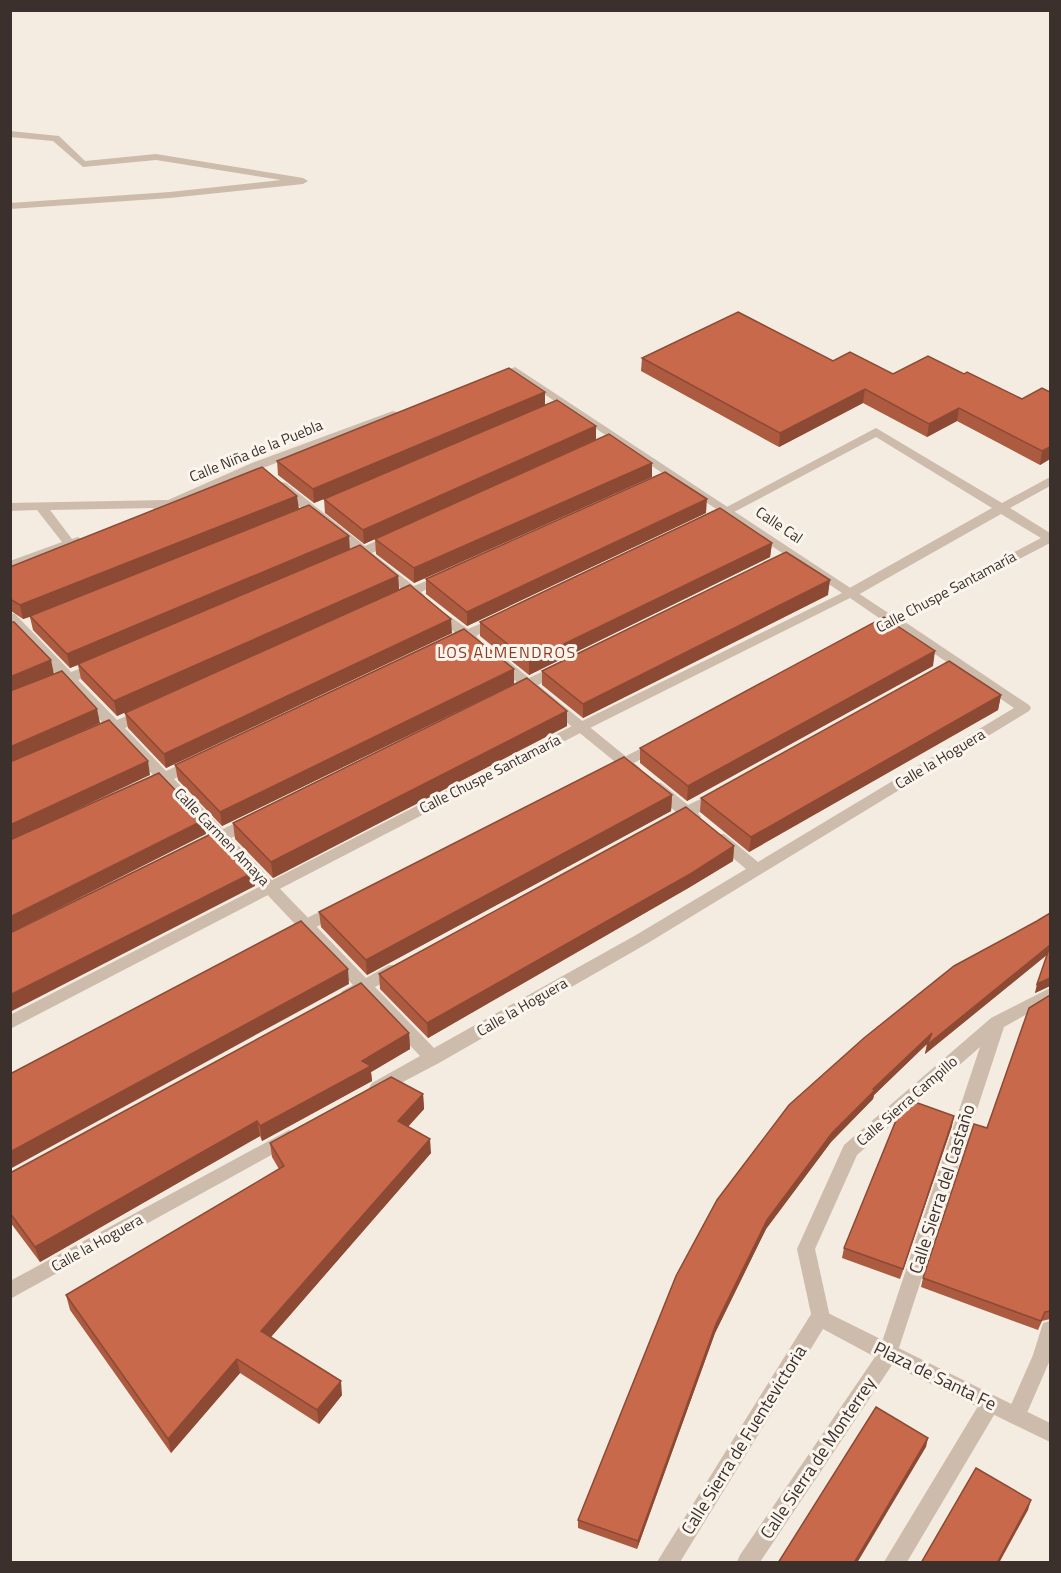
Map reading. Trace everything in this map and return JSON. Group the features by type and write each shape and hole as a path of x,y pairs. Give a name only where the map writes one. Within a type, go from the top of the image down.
{"street":[{"path":"10,134 56,138 83,164 156,158 303,181 170,195 10,206"},
{"path":"10,141 56,138"},
{"name":"Calle Cal","path":"481,382 515,370 560,406 611,440 668,477 727,511 788,557 851,593 1024,708"},
{"name":"Calle Niña de la Puebla","path":"139,518 256,466 402,411"},
{"path":"696,526 876,432 1050,538"},
{"path":"256,466 758,869"},
{"name":"Calle Chuspe Santamaría","path":"10,1023 581,727 851,593 1050,481"},
{"path":"10,507 169,504"},
{"path":"41,507 70,544"},
{"path":"330,566 405,533"},
{"path":"10,566 90,536"},
{"name":"Calle Chuspe Santamaría","path":"861,636 1050,538"},
{"path":"380,606 456,572"},
{"path":"434,650 508,615"},
{"name":"Calle Carmen Amaya","path":"18,625 433,1058"},
{"path":"10,702 112,660"},
{"path":"935,674 956,662"},
{"path":"507,695 570,663"},
{"path":"84,740 157,707"},
{"name":"Calle la Hoguera","path":"361,1098 642,939 1024,708"},
{"path":"593,779 666,741"},
{"path":"134,792 207,757"},
{"path":"656,829 728,789"},
{"path":"189,852 263,815"},
{"path":"274,941 348,903"},
{"path":"333,1003 406,963"},
{"name":"Calle Sierra Campillo","path":"820,1317 806,1249 850,1150 997,1023 1050,994"},
{"name":"Calle Sierra del Castaño","path":"888,1354 997,1023"},
{"name":"Calle la Hoguera","path":"10,1291 299,1132"},
{"name":"Plaza de Santa Fe","path":"820,1317 888,1354 1050,1433"},
{"name":"Calle Sierra de Fuentevictoria","path":"668,1563 820,1317"},
{"path":"1016,1416 1043,1355 1050,1329"},
{"name":"Calle Sierra de Monterrey","path":"748,1563 888,1354"},
{"path":"895,1563 990,1404"}],"building":[{"path":"738,312 833,361 850,352 893,374 928,356 1022,399 1042,388 1050,392 1050,447 1042,451 959,408 929,424 865,389 780,433 642,358"},
{"path":"509,368 545,392 313,489 277,461"},
{"path":"557,400 596,426 363,530 324,499"},
{"path":"609,434 652,463 414,568 375,539"},
{"path":"262,467 297,496 20,605 10,599 10,567"},
{"path":"665,472 707,499 467,612 426,579"},
{"path":"309,505 349,536 67,654 30,616"},
{"path":"720,508 772,543 529,661 480,622"},
{"path":"360,545 398,576 114,701 78,664"},
{"path":"786,552 830,580 583,704 542,671"},
{"path":"410,585 451,619 164,754 125,713"},
{"path":"884,617 935,651 688,786 640,748"},
{"path":"10,622 14,622 51,660 10,677"},
{"path":"464,629 514,669 220,812 175,765"},
{"path":"949,661 1001,695 751,837 701,798"},
{"path":"62,671 97,709 10,747 10,691"},
{"path":"527,678 567,711 271,862 233,823"},
{"path":"109,720 148,761 10,825 10,762"},
{"path":"624,757 672,795 366,960 319,912"},
{"path":"159,773 204,820 10,917 10,840"},
{"path":"686,807 734,846 692,873 427,1023 379,974"},
{"path":"215,832 254,872 10,995 10,933"},
{"path":"1050,913 1050,945 927,1045 932,1033 873,1089 875,1090 832,1133 767,1220 716,1324 638,1541 578,1520 676,1276 717,1200 789,1105 864,1038 954,966"},
{"path":"301,921 348,969 10,1152 10,1074"},
{"path":"1050,946 1050,978 1037,984"},
{"path":"361,983 409,1033 362,1061 371,1066 260,1126 257,1121 35,1247 10,1213 10,1173"},
{"path":"1050,995 1050,1311 1045,1312 1041,1321 923,1278 974,1124 987,1128 1029,1008"},
{"path":"391,1077 423,1094 398,1121 430,1139 261,1331 341,1381 317,1410 237,1359 168,1439 66,1295 284,1166 270,1143"},
{"path":"912,1101 954,1116 903,1269 844,1248 899,1113"},
{"path":"876,1407 928,1438 854,1563 778,1563"},
{"path":"976,1468 1031,1500 997,1563 921,1563"}],"district":[{"name":"LOS ALMENDROS","path":"507,652"}]}
